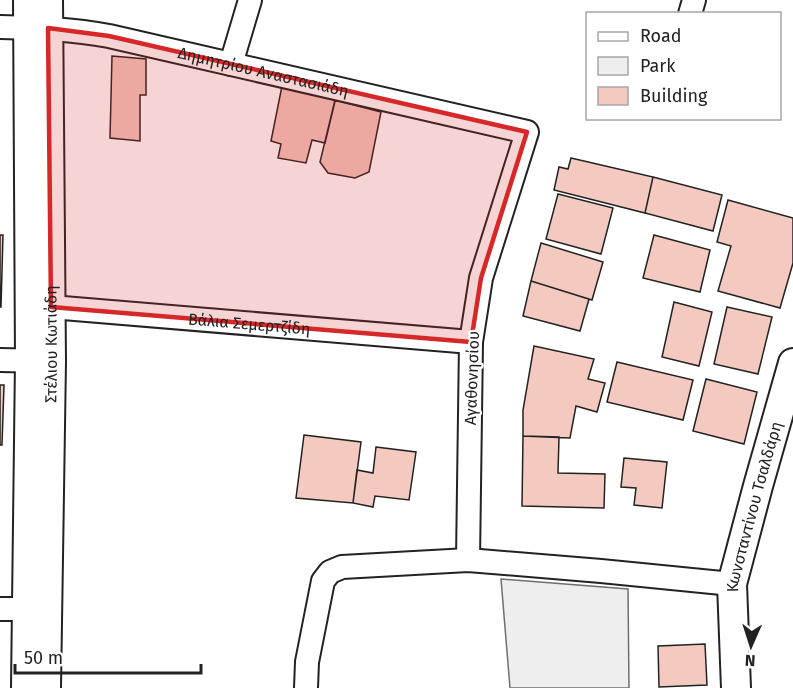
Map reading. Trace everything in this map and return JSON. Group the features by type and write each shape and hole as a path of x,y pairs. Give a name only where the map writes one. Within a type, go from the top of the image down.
{"street":[{"name":"Στέλιου Κωτιάδη","path":"46,688 35,18 48,0"},
{"path":"231,64 250,0"},
{"name":"Δημητρίου Αναστασιάδη","path":"0,27 35,18 100,35 527,132"},
{"name":"Αγαθονησίου","path":"468,560 471,342 481,278 527,132"},
{"name":"Βάλια Σεμερτζίδη","path":"40,307 471,342"},
{"path":"0,360 41,360"},
{"name":"Στέλιου Κωτιάδη","path":"26,688 13,609 41,360"},
{"name":"Κωνσταντίνου Τσαλδάρη","path":"736,688 732,584 788,395 793,363"},
{"path":"306,688 307,662 323,581 330,572 342,567 468,560 732,584"}],"highlighted area":[{"path":"48,28 109,36 527,132 481,278 471,342 51,307"}],"green space":[{"path":"501,579 628,589 629,688 510,688"}],"building":[{"path":"112,56 146,59 146,95 140,95 140,141 110,138"},
{"path":"282,86 336,97 325,143 312,140 306,163 278,158 281,144 271,141"},
{"path":"335,100 381,112 369,172 355,178 328,173 320,162"},
{"path":"571,158 653,177 645,213 554,190 559,167 568,169"},
{"path":"653,177 722,195 713,231 645,213"},
{"path":"558,194 613,208 601,254 546,239"},
{"path":"728,200 793,218 793,263 780,308 718,291 731,246 717,242"},
{"path":"0,235 3,235 1,307 0,307"},
{"path":"654,235 710,250 700,292 643,278"},
{"path":"541,243 603,262 592,300 531,281"},
{"path":"531,281 589,299 580,331 523,316"},
{"path":"674,302 712,312 699,366 662,357"},
{"path":"727,307 772,317 758,374 714,364"},
{"path":"534,346 594,359 588,379 605,383 597,412 576,406 570,438 523,436 523,410"},
{"path":"617,362 693,380 683,420 607,402"},
{"path":"706,379 757,392 744,444 693,431"},
{"path":"0,385 4,385 2,445 0,445"},
{"path":"304,435 361,442 353,503 296,498"},
{"path":"523,436 559,437 558,473 605,474 604,508 522,506"},
{"path":"376,447 416,452 409,500 375,496 373,507 353,503 357,470 373,473"},
{"path":"624,458 667,462 662,508 634,505 636,488 621,487"},
{"path":"705,644 707,685 659,687 658,646"}]}
